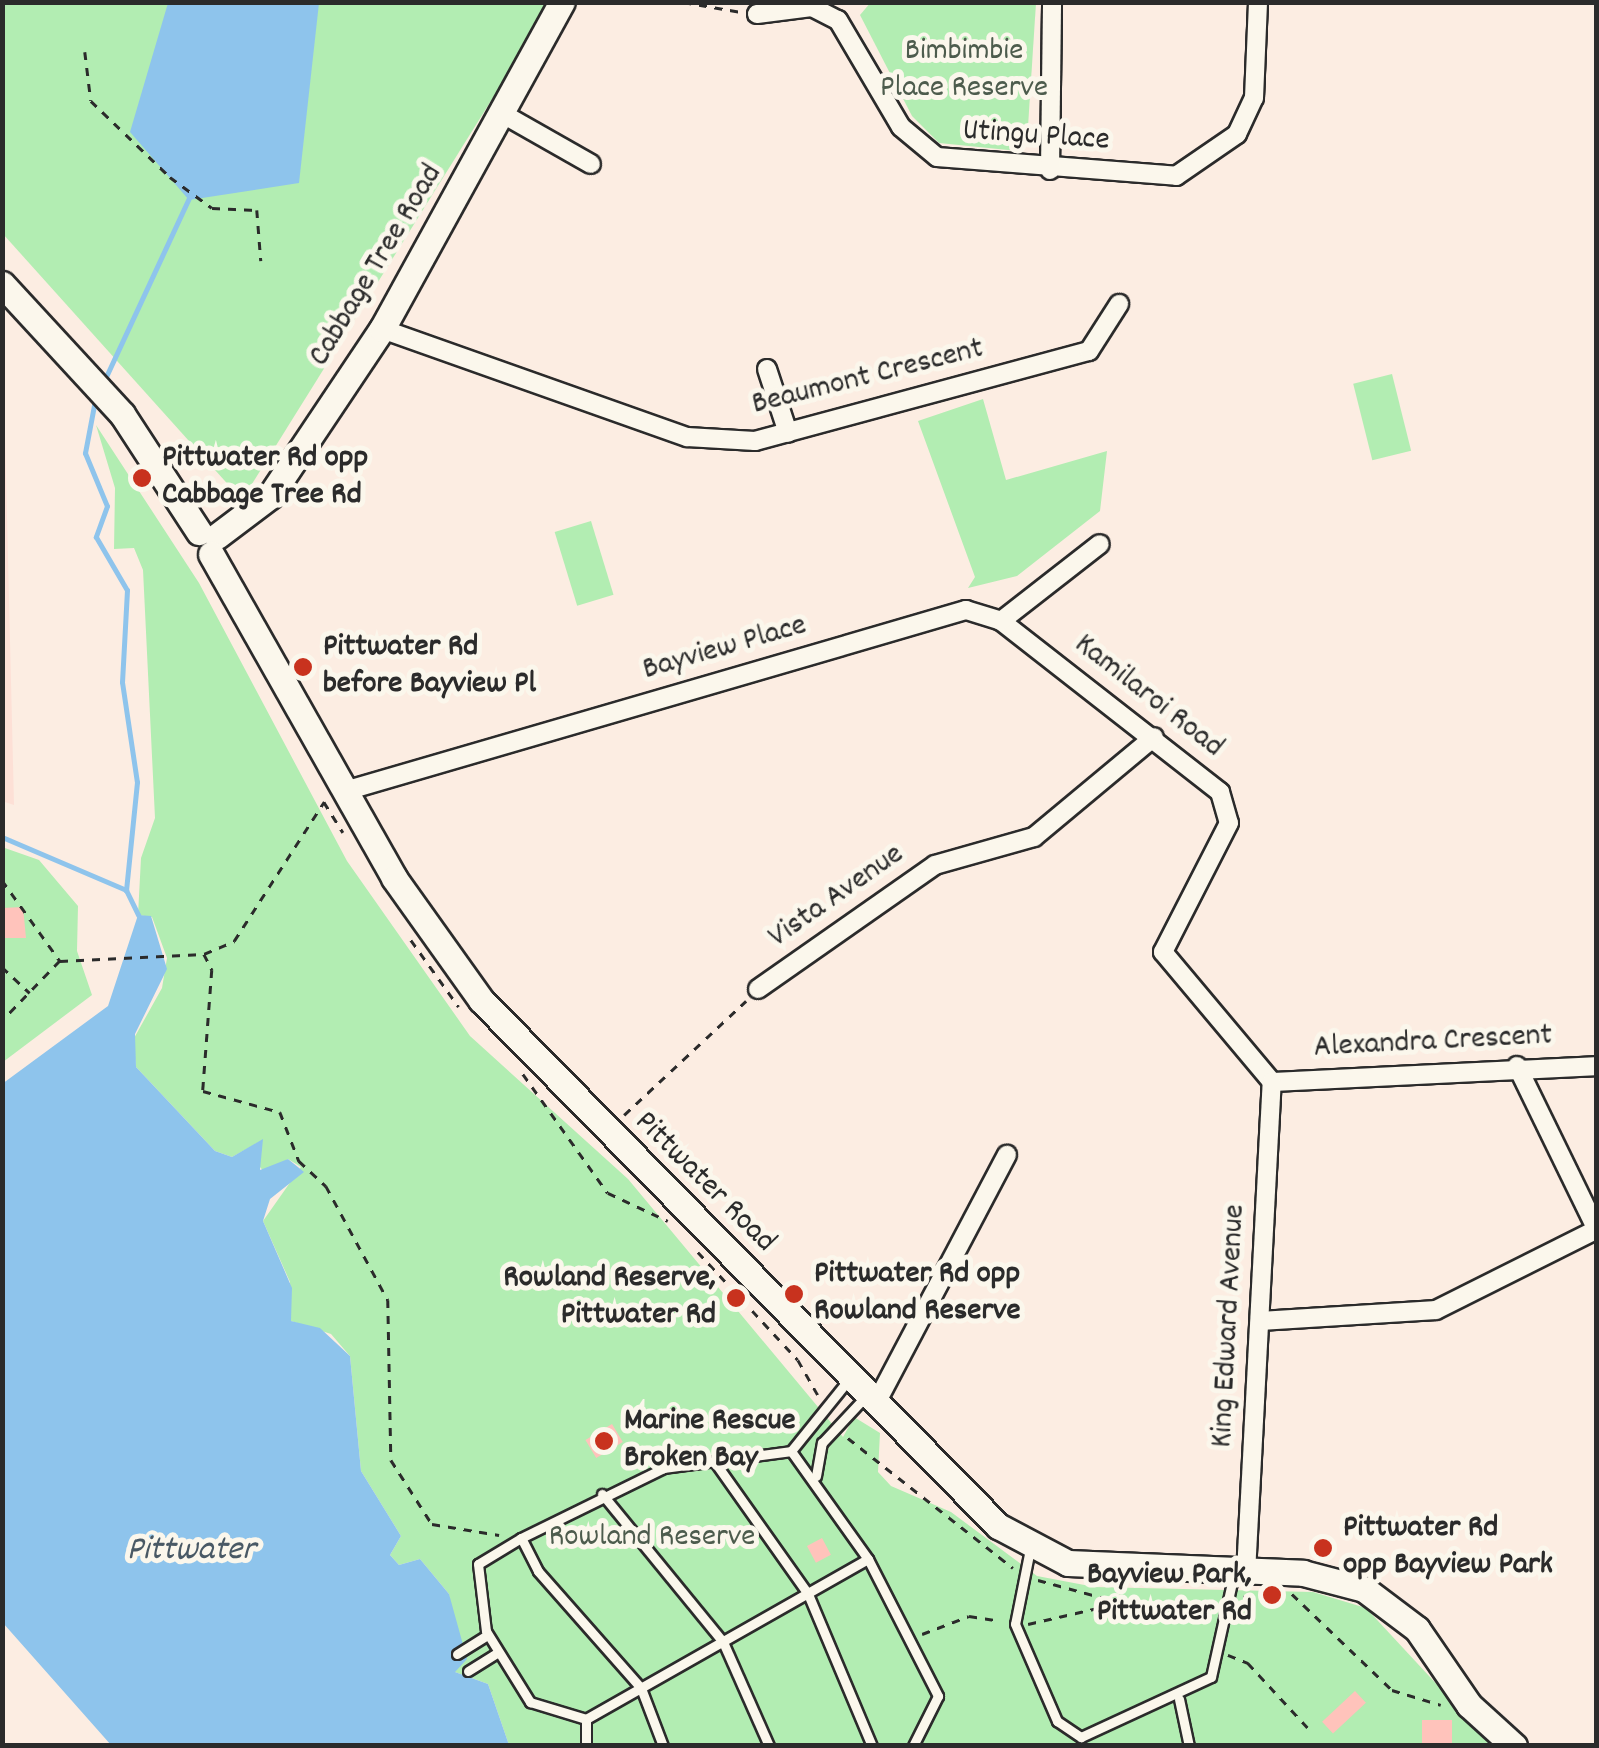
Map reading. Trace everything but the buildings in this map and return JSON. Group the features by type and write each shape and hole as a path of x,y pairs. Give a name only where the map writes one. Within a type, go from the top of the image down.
{"main road":[{"name":"Cabbage Tree Road","path":"209,541 270,496 382,329 562,2"},
{"name":"Pittwater Road","path":"2,284 66,345 122,414 209,541 335,796 458,973 607,1132 864,1393 1030,1549"},
{"path":"1030,1549 1133,1572 1237,1581 1322,1575 1383,1600 1514,1746"}],"street":[{"path":"1050,170 1052,2"},
{"name":"Utingu Place","path":"757,14 812,8 838,20 902,127 937,157 1050,170 1176,176 1205,164 1237,134 1254,98 1258,2"},
{"path":"503,114 591,164"},
{"name":"Beaumont Crescent","path":"382,329 688,437 788,434 1089,351 1119,304"},
{"path":"767,369 788,434"},
{"path":"1000,621 1100,544"},
{"name":"Bayview Place","path":"335,796 966,610 1000,621"},
{"name":"Kamilaroi Road","path":"1000,621 1220,792 1229,824 1163,952 1272,1082"},
{"name":"Vista Avenue","path":"758,989 935,865 1034,837 1154,737"},
{"path":"1261,1321 1436,1310 1596,1229 1516,1066"},
{"name":"Alexandra Crescent","path":"1272,1082 1516,1066 1596,1066"},
{"name":"King Edward Avenue","path":"1237,1581 1261,1321 1272,1082"},
{"path":"864,1393 1007,1155"}],"lane":[{"path":"864,1393 791,1451 714,1461 602,1494 478,1564 488,1635 530,1702 586,1718 868,1560"},
{"path":"816,1476 822,1442 864,1393"},
{"path":"791,1451 816,1476 868,1560 912,1638 938,1696 913,1746"},
{"path":"714,1461 808,1594 872,1746"},
{"path":"602,1494 722,1642 768,1746"},
{"path":"520,1538 538,1572 640,1688 664,1746"},
{"path":"1030,1549 1015,1624 1072,1736 1092,1736 1179,1699 1211,1677 1222,1653 1237,1581"},
{"path":"457,1654 488,1635"},
{"path":"468,1671 497,1653"},
{"path":"1179,1699 1189,1746"},
{"path":"586,1718 586,1746"}],"path":[{"path":"683,2 757,14"},
{"path":"85,52 91,101 180,184 197,192 212,208 242,203 254,207 261,261"},
{"path":"2,1021 60,962 204,954 234,941 335,796"},
{"path":"2,880 60,962"},
{"path":"204,954 212,970 203,1091 280,1112 299,1161 326,1186 388,1300 391,1460 432,1524 520,1538"},
{"path":"2,967 32,994"},
{"path":"607,1132 758,989"},
{"path":"1237,1581 1298,1596 1392,1690 1443,1706"},
{"path":"912,1638 968,1616 1015,1624 1114,1603"},
{"path":"1222,1653 1248,1663 1308,1728"}],"shaded area":[{"path":"3,354 14,805 2,801"}],"green space":[{"name":"Bimbimbie Place Reserve","path":"871,2 1036,3 1027,142 1018,151 939,143 912,116 860,15"},
{"path":"2,3 552,3 242,500 3,234"},
{"path":"1392,374 1411,451 1372,460 1353,384"},
{"path":"983,399 1006,480 1107,451 1100,511 1017,576 968,588 975,577 918,421"},
{"name":"Rowland Reserve","path":"96,425 199,583 347,861 470,1036 628,1179 843,1437 854,1417 880,1433 878,1472 891,1486 951,1512 1037,1576 1095,1587 1313,1592 1366,1608 1493,1745 509,1745 488,1684 455,1672 449,1594 420,1559 399,1565 390,1555 401,1536 361,1471 350,1356 331,1334 291,1321 290,1282 263,1221 301,1167 288,1159 265,1173 255,1161 259,1142 232,1157 215,1151 136,1067 133,1040 162,988 167,958 152,917 138,915 141,858 155,818 143,570 134,548 114,549 115,488"},
{"path":"591,521 614,595 577,606 555,532"},
{"path":"2,847 39,860 78,906 77,951 92,995 3,1062"}],"water":[{"path":"168,3 319,3 299,183 189,200 130,132"},
{"name":"Pittwater","path":"138,915 151,916 167,969 135,1034 136,1067 215,1151 232,1157 263,1139 260,1170 288,1159 304,1172 270,1199 263,1221 292,1288 291,1321 320,1328 350,1356 361,1471 401,1536 390,1555 399,1565 420,1559 449,1594 467,1659 455,1672 488,1684 509,1745 111,1745 3,1623 2,1084 108,1006"}],"waterway":[{"path":"104,381 190,196"},
{"path":"95,400 85,453 107,506 96,537 127,590 122,682 137,782 126,890 138,915"},
{"path":"2,837 126,890"}],"place":[{"name":"Pittwater Rd opp Cabbage Tree Rd","path":"142,478"},
{"name":"Pittwater Rd before Bayview Pl","path":"303,667"},
{"name":"Pittwater Rd opp Rowland Reserve","path":"794,1294"},
{"name":"Rowland Reserve, Pittwater Rd","path":"736,1298"},
{"name":"Marine Rescue Broken Bay","path":"604,1441"},
{"name":"Pittwater Rd opp Bayview Park","path":"1323,1548"},
{"name":"Bayview Park, Pittwater Rd","path":"1272,1595"}]}
